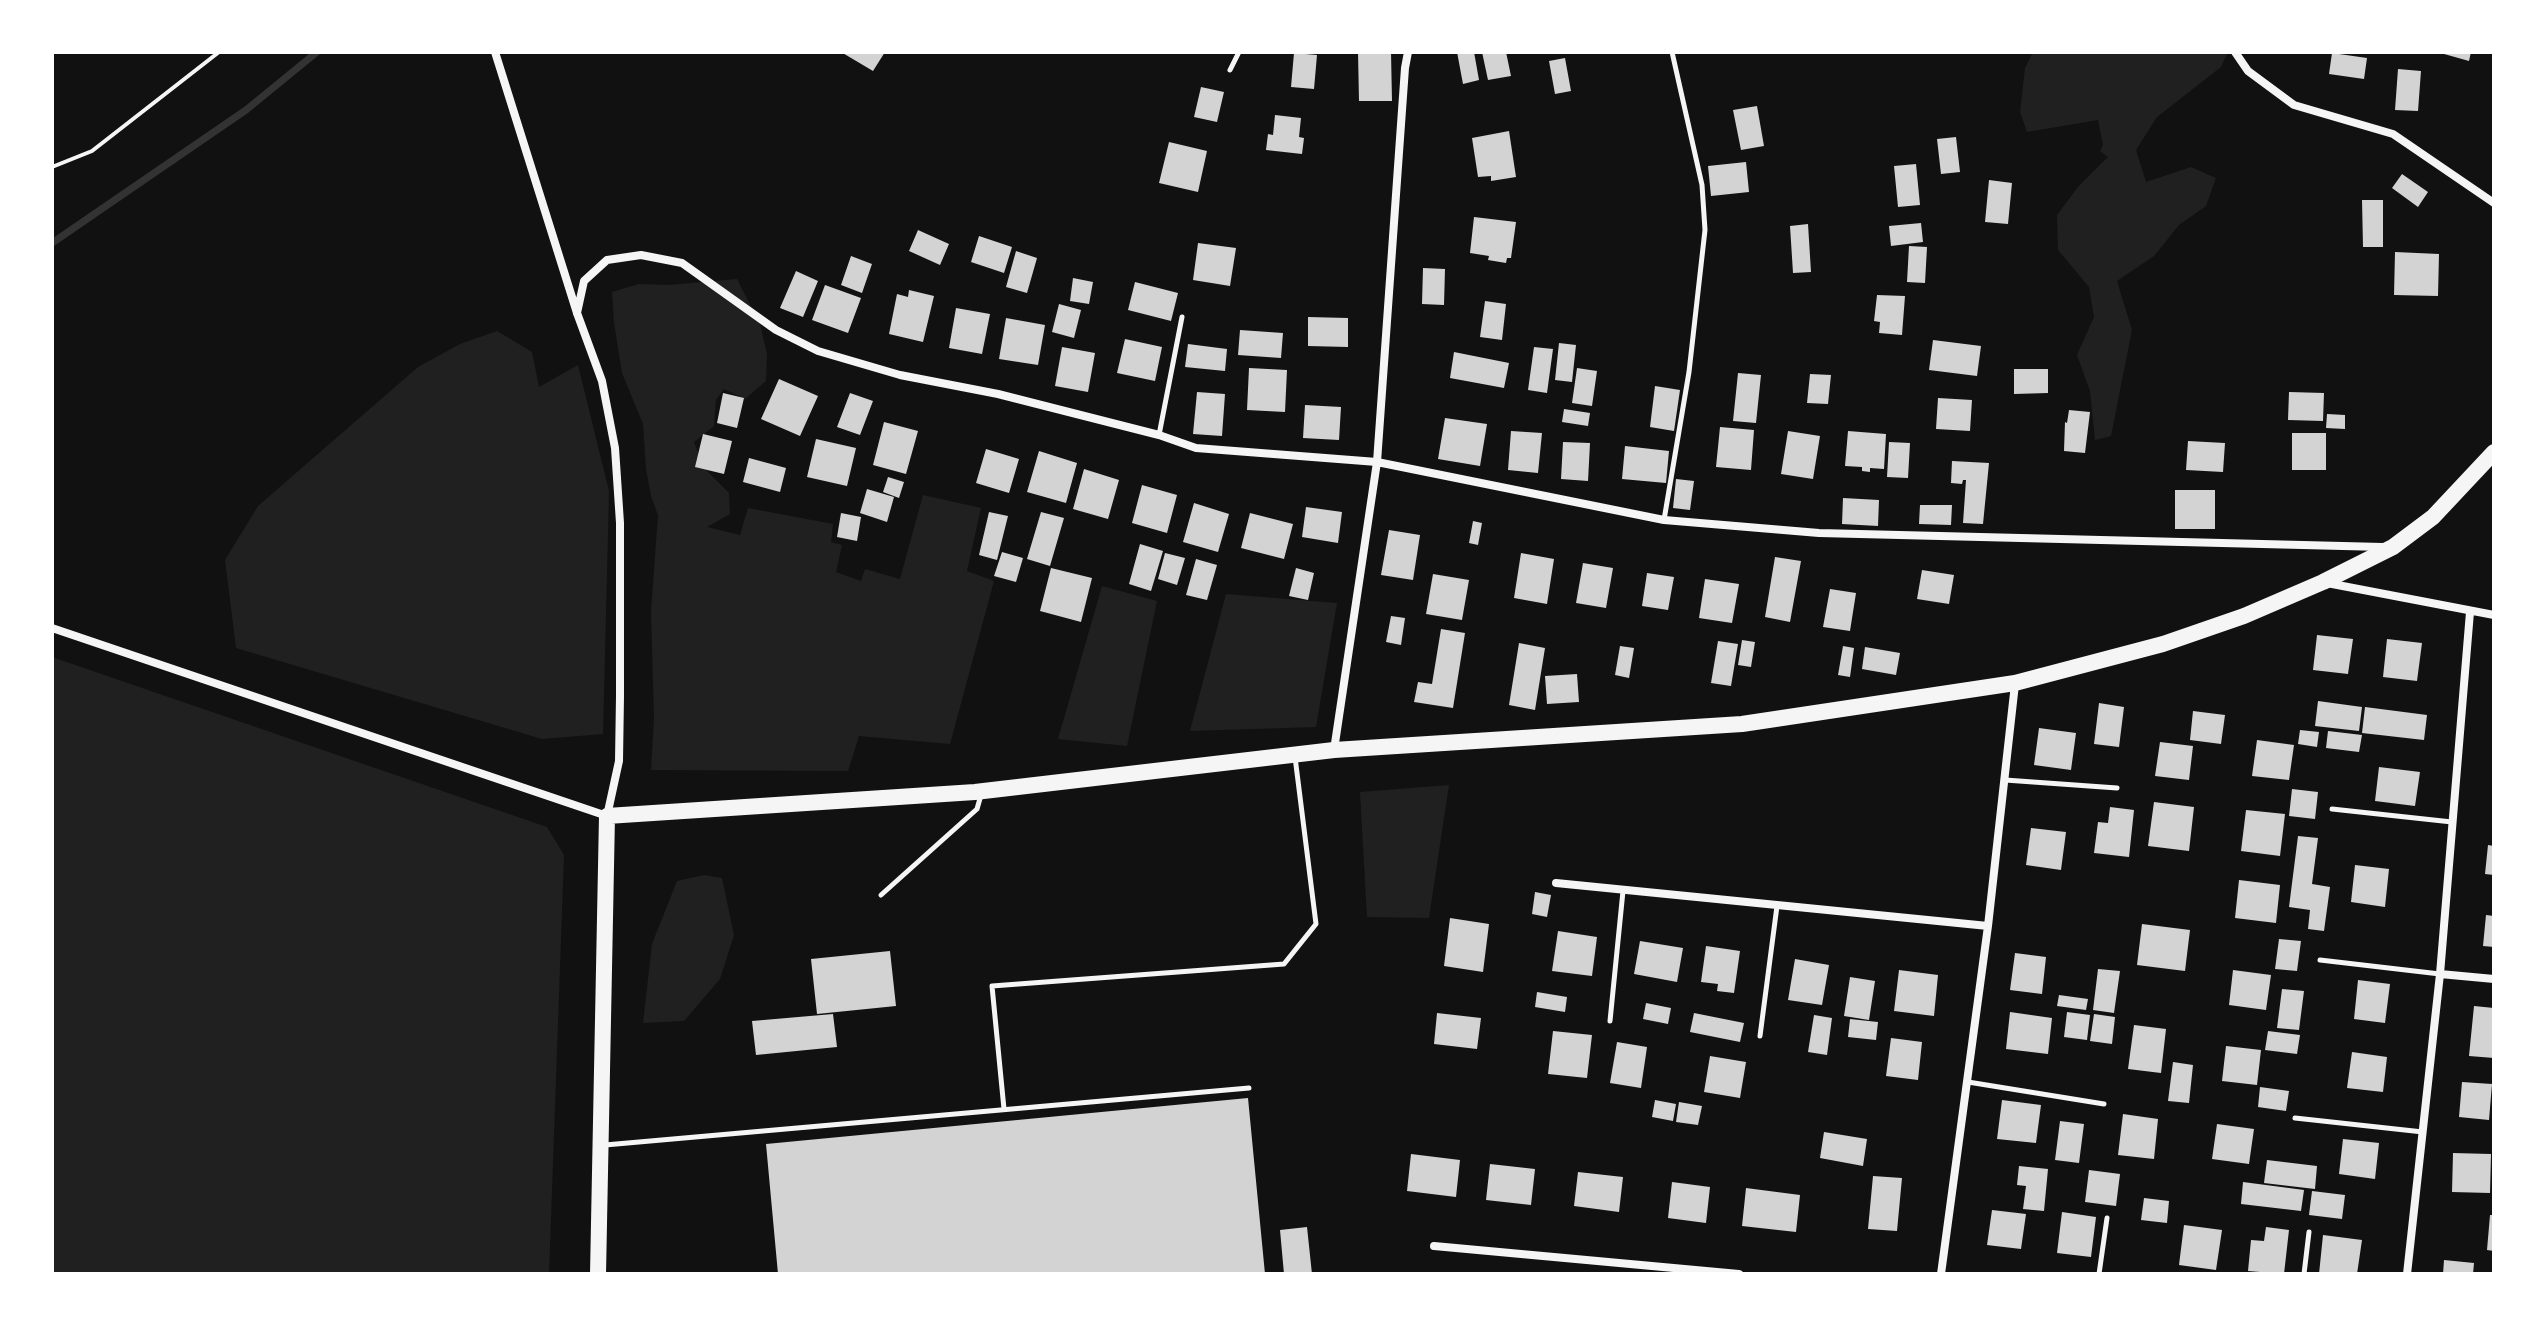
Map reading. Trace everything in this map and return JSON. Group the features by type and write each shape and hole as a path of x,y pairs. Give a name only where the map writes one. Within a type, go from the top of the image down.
{"main road":[{"path":"598,1274 607,816 982,791 1334,750 1742,724 2015,683 2163,644 2244,616 2323,582 2393,547 2433,517 2494,452"}],"street":[{"path":"52,628 607,816 619,761 620,523 615,448 602,381 577,313 495,52"},
{"path":"1334,750 1377,462 1408,52"},
{"path":"2235,52 2248,71 2294,105 2393,134 2494,203"},
{"path":"577,313 584,281 607,260 641,255 682,263 776,330 818,351 900,375 998,394 1159,435 1196,448 1377,462 1664,520 1819,533 2393,547"},
{"path":"2323,582 2494,615"},
{"path":"2407,1274 2440,974 2470,612"},
{"path":"1941,1274 1988,926 2015,683"},
{"path":"1556,883 1988,926"},
{"path":"2440,974 2494,979"},
{"path":"1434,1246 1739,1274"}],"lane":[{"path":"1230,70 1239,52"},
{"path":"1664,520 1689,372 1705,230 1702,185 1672,52"},
{"path":"1159,435 1182,317"},
{"path":"1004,1109 992,986 1284,964 1316,924 1295,755"},
{"path":"2004,780 2117,788"},
{"path":"881,895 977,809 982,791"},
{"path":"2332,809 2453,823"},
{"path":"1610,1021 1624,890"},
{"path":"1760,1036 1777,905"},
{"path":"2320,960 2440,974"},
{"path":"1967,1082 2104,1104"},
{"path":"600,1145 1249,1088"},
{"path":"2295,1118 2423,1132"},
{"path":"2099,1274 2107,1218"},
{"path":"2304,1274 2309,1232"}],"path":[{"path":"52,167 92,151 219,52"}],"shaded area":[{"path":"2033,52 2228,52 2221,67 2157,117 2136,150 2146,182 2191,167 2216,178 2206,206 2179,225 2154,256 2117,281 2132,330 2111,436 2095,440 2090,391 2077,355 2094,317 2089,287 2058,250 2057,215 2078,187 2108,157 2100,151 2103,145 2098,120 2027,132 2020,112 2025,68"},
{"path":"737,279 760,324 767,354 766,381 745,399 724,389 716,400 714,426 694,442 704,468 729,493 730,514 707,527 740,535 748,508 833,524 831,542 842,545 836,572 861,581 865,569 900,579 923,495 981,508 967,571 994,581 950,744 859,736 848,771 651,770 654,719 651,612 658,515 646,469 643,424 622,373 612,292 639,284 668,285"},
{"path":"497,331 532,352 539,387 578,365 609,491 603,734 542,739 236,648 225,560 258,506 418,367 460,344"},
{"path":"1102,586 1157,601 1127,746 1058,739"},
{"path":"1226,594 1337,603 1316,727 1190,731"},
{"path":"52,657 547,827 564,855 549,1274 52,1274"},
{"path":"1449,785 1429,918 1367,917 1360,792"},
{"path":"704,875 722,878 734,935 720,979 684,1021 643,1023 652,944 677,881"}],"building":[{"path":"841,52 885,52 873,71"},
{"path":"1358,52 1391,52 1392,101 1359,101"},
{"path":"1457,52 1474,52 1479,80 1463,84"},
{"path":"1482,52 1506,52 1511,76 1488,80"},
{"path":"2437,52 2471,52 2469,61"},
{"path":"1294,53 1317,55 1314,89 1291,87"},
{"path":"2332,53 2367,58 2364,79 2329,74"},
{"path":"1565,58 1571,91 1555,94 1549,61"},
{"path":"2398,69 2421,71 2418,111 2395,110"},
{"path":"1201,87 1224,92 1217,122 1194,117"},
{"path":"1757,106 1764,146 1741,150 1733,110"},
{"path":"1275,115 1301,118 1299,137 1304,138 1302,154 1266,150 1268,134 1273,135"},
{"path":"1509,131 1516,177 1491,181 1491,176 1478,177 1472,138"},
{"path":"1956,137 1960,172 1941,174 1937,139"},
{"path":"1169,142 1207,151 1198,192 1159,183"},
{"path":"1746,162 1749,192 1711,196 1708,166"},
{"path":"1916,164 1920,205 1898,207 1894,166"},
{"path":"2402,174 2428,192 2418,207 2392,188"},
{"path":"1989,180 2012,183 2008,224 1985,222"},
{"path":"2362,200 2383,200 2383,247 2363,247"},
{"path":"1474,217 1516,222 1511,258 1507,258 1506,263 1470,253"},
{"path":"1921,223 1923,242 1891,246 1889,226"},
{"path":"1808,224 1811,272 1793,273 1790,226"},
{"path":"918,230 949,244 940,265 909,251"},
{"path":"979,236 1012,247 1004,273 971,262"},
{"path":"1198,243 1236,248 1230,286 1193,280"},
{"path":"1909,246 1927,247 1925,283 1907,282"},
{"path":"1016,251 1037,258 1027,293 1006,287"},
{"path":"2395,252 2439,254 2438,296 2394,295"},
{"path":"851,256 872,264 862,293 841,285"},
{"path":"1423,268 1445,269 1444,305 1422,304"},
{"path":"796,271 818,281 803,317 780,308"},
{"path":"1073,278 1093,282 1089,304 1070,301"},
{"path":"1135,282 1178,293 1171,321 1128,310"},
{"path":"825,285 861,298 848,333 812,320"},
{"path":"909,290 934,296 923,342 889,334 897,294 908,297"},
{"path":"1877,295 1905,296 1902,335 1879,333 1880,322 1874,321"},
{"path":"1485,301 1506,304 1502,340 1480,337"},
{"path":"1059,304 1081,310 1074,338 1052,332"},
{"path":"956,308 990,314 982,354 949,348"},
{"path":"1308,317 1348,318 1348,347 1308,346"},
{"path":"1006,318 1045,325 1038,365 999,359"},
{"path":"1240,330 1283,333 1281,358 1238,355"},
{"path":"1125,339 1162,347 1155,381 1117,373"},
{"path":"1933,340 1981,346 1977,376 1929,370"},
{"path":"1559,343 1576,345 1572,382 1555,380"},
{"path":"1188,344 1227,349 1225,371 1185,367"},
{"path":"1062,347 1095,353 1088,392 1055,386"},
{"path":"1534,347 1553,349 1547,393 1528,390"},
{"path":"1454,352 1509,363 1504,388 1450,378"},
{"path":"1249,368 1287,370 1285,412 1247,410"},
{"path":"1577,368 1597,371 1592,406 1572,403"},
{"path":"2014,369 2048,369 2048,393 2014,394"},
{"path":"1738,373 1761,375 1756,423 1733,421"},
{"path":"1810,374 1831,375 1828,404 1807,403"},
{"path":"779,379 818,396 800,436 761,419"},
{"path":"1655,386 1680,390 1674,431 1650,427"},
{"path":"1197,392 1225,394 1222,436 1193,434"},
{"path":"2289,392 2324,393 2323,421 2288,420"},
{"path":"723,393 744,398 737,428 717,423"},
{"path":"850,393 873,401 860,435 837,427"},
{"path":"1938,398 1972,400 1970,431 1936,429"},
{"path":"1305,405 1341,407 1339,440 1303,438"},
{"path":"1564,409 1590,413 1588,426 1562,422"},
{"path":"2069,410 2090,412 2085,453 2064,451 2065,422"},
{"path":"2327,414 2345,415 2345,429 2326,428"},
{"path":"1445,418 1487,424 1480,466 1438,459"},
{"path":"884,422 918,431 906,474 873,465"},
{"path":"1720,427 1754,430 1751,470 1716,467"},
{"path":"1511,431 1542,433 1538,473 1508,470"},
{"path":"1788,431 1820,436 1813,479 1781,474"},
{"path":"1848,431 1886,434 1884,469 1870,468 1870,472 1862,471 1862,467 1845,466"},
{"path":"2292,433 2326,433 2326,470 2292,470"},
{"path":"703,434 732,441 724,474 695,467"},
{"path":"816,439 856,448 847,486 807,477"},
{"path":"2188,441 2225,443 2223,472 2186,470"},
{"path":"1563,442 1590,443 1588,481 1561,479"},
{"path":"1889,442 1910,443 1908,478 1887,477"},
{"path":"1625,446 1669,451 1666,483 1622,479"},
{"path":"986,449 1019,459 1009,493 976,483"},
{"path":"1039,451 1077,463 1066,503 1027,492"},
{"path":"749,458 786,468 780,492 743,482"},
{"path":"1952,461 1989,463 1983,524 1963,523 1966,480 1962,484 1951,483"},
{"path":"1084,469 1119,480 1108,519 1073,509"},
{"path":"888,477 904,482 899,498 883,492"},
{"path":"1676,479 1694,481 1690,510 1673,508"},
{"path":"1142,485 1177,495 1167,533 1132,523"},
{"path":"867,489 894,497 887,522 860,513"},
{"path":"2175,490 2215,490 2215,529 2175,529"},
{"path":"1843,498 1879,500 1878,526 1842,524"},
{"path":"1194,503 1229,514 1218,552 1183,542"},
{"path":"1920,505 1952,505 1951,525 1919,524"},
{"path":"1306,507 1342,512 1338,543 1302,537"},
{"path":"989,512 1008,516 997,560 979,555"},
{"path":"1041,512 1064,518 1050,566 1027,559"},
{"path":"841,513 861,517 857,541 837,537"},
{"path":"1250,513 1293,524 1284,559 1241,548"},
{"path":"1473,521 1482,523 1478,545 1469,543"},
{"path":"1389,530 1420,535 1413,580 1381,575"},
{"path":"1140,544 1163,551 1151,591 1129,584"},
{"path":"1002,552 1023,558 1016,582 994,576"},
{"path":"1165,553 1185,558 1177,585 1158,579"},
{"path":"1521,553 1554,559 1547,604 1514,598"},
{"path":"1775,557 1801,561 1790,622 1765,617"},
{"path":"1196,559 1217,565 1207,600 1186,595"},
{"path":"1583,563 1613,568 1606,608 1576,603"},
{"path":"1051,568 1092,578 1081,622 1040,611"},
{"path":"1296,568 1314,573 1308,600 1289,596"},
{"path":"1922,570 1954,575 1949,604 1917,599"},
{"path":"1647,573 1674,577 1668,610 1642,606"},
{"path":"1433,574 1469,580 1462,620 1426,614"},
{"path":"1705,579 1739,584 1732,623 1699,618"},
{"path":"1830,589 1856,593 1850,631 1823,627"},
{"path":"1391,616 1405,618 1401,645 1386,642"},
{"path":"1441,629 1465,633 1453,708 1414,702 1418,682 1432,684"},
{"path":"2317,635 2353,639 2348,674 2313,670"},
{"path":"2387,639 2422,643 2417,681 2383,677"},
{"path":"1742,640 1755,642 1751,667 1738,665"},
{"path":"1718,641 1738,644 1731,686 1711,683"},
{"path":"1519,643 1545,648 1535,710 1509,705"},
{"path":"1620,646 1634,648 1629,678 1615,675"},
{"path":"1843,646 1854,648 1850,677 1838,675"},
{"path":"1865,647 1900,653 1896,675 1862,669"},
{"path":"1577,674 1579,702 1547,704 1545,676"},
{"path":"2318,701 2362,707 2359,731 2315,726"},
{"path":"2099,703 2124,707 2119,747 2094,744"},
{"path":"2365,707 2427,715 2424,740 2362,733"},
{"path":"2193,711 2225,715 2221,744 2190,740"},
{"path":"2039,728 2076,733 2071,770 2034,765"},
{"path":"2300,730 2319,732 2317,747 2298,744"},
{"path":"2328,731 2362,735 2359,752 2326,748"},
{"path":"2257,740 2294,745 2289,780 2252,776"},
{"path":"2160,742 2193,746 2189,780 2155,776"},
{"path":"2379,767 2420,772 2415,806 2375,801"},
{"path":"2292,789 2318,792 2315,819 2289,816"},
{"path":"2154,802 2194,807 2189,851 2148,846"},
{"path":"2110,807 2134,810 2129,857 2094,853 2098,822 2108,823"},
{"path":"2246,810 2285,814 2280,856 2241,851"},
{"path":"2031,828 2066,832 2061,870 2026,865"},
{"path":"2298,836 2318,838 2312,884 2330,887 2324,931 2308,929 2310,910 2289,907"},
{"path":"2488,845 2494,846 2494,875 2485,874"},
{"path":"2355,865 2389,869 2385,907 2351,902"},
{"path":"2239,880 2280,885 2276,923 2235,918"},
{"path":"1535,892 1551,895 1547,917 1532,914"},
{"path":"2486,915 2494,916 2494,947 2483,946"},
{"path":"1450,918 1489,924 1483,972 1444,966"},
{"path":"2142,924 2190,930 2185,971 2137,965"},
{"path":"1558,931 1597,937 1592,976 1552,971"},
{"path":"2279,939 2301,941 2297,971 2275,969"},
{"path":"1640,941 1683,948 1677,982 1634,974"},
{"path":"1706,946 1740,951 1734,993 1717,991 1718,984 1701,982"},
{"path":"890,951 896,1006 817,1014 811,959"},
{"path":"2015,953 2046,957 2042,994 2010,990"},
{"path":"1795,959 1829,965 1822,1005 1788,1000"},
{"path":"2098,969 2120,971 2114,1013 2093,1010"},
{"path":"1899,970 1938,975 1934,1016 1894,1011"},
{"path":"2233,970 2271,975 2266,1010 2229,1005"},
{"path":"1850,977 1875,981 1869,1020 1844,1016"},
{"path":"2358,980 2390,984 2385,1023 2354,1019"},
{"path":"2282,989 2304,991 2299,1030 2277,1028"},
{"path":"1537,992 1567,997 1565,1012 1535,1007"},
{"path":"2059,995 2088,999 2086,1010 2057,1006"},
{"path":"1646,1003 1671,1008 1668,1024 1643,1019"},
{"path":"2474,1006 2494,1008 2494,1058 2469,1056"},
{"path":"2010,1012 2052,1018 2048,1054 2006,1049"},
{"path":"2067,1012 2090,1015 2087,1040 2064,1037"},
{"path":"1437,1013 1481,1018 1477,1049 1434,1044"},
{"path":"1694,1013 1744,1023 1740,1042 1690,1032"},
{"path":"833,1014 837,1047 756,1055 752,1021"},
{"path":"2094,1014 2115,1017 2112,1044 2090,1041"},
{"path":"1814,1015 1832,1018 1827,1055 1808,1052"},
{"path":"1850,1019 1878,1022 1876,1040 1848,1037"},
{"path":"2134,1025 2166,1029 2161,1073 2128,1069"},
{"path":"1553,1031 1592,1035 1587,1078 1548,1074"},
{"path":"2268,1031 2300,1035 2297,1054 2265,1050"},
{"path":"1891,1038 1922,1042 1918,1080 1886,1076"},
{"path":"1617,1042 1647,1047 1641,1088 1610,1083"},
{"path":"2226,1046 2261,1050 2257,1085 2222,1081"},
{"path":"2352,1052 2387,1057 2383,1092 2347,1088"},
{"path":"1710,1056 1746,1062 1740,1098 1704,1092"},
{"path":"2173,1062 2193,1065 2189,1103 2168,1101"},
{"path":"2462,1082 2492,1084 2489,1120 2459,1117"},
{"path":"2260,1087 2289,1091 2286,1111 2258,1107"},
{"path":"1248,1098 1265,1274 778,1274 766,1144"},
{"path":"1655,1100 1676,1104 1673,1121 1652,1117"},
{"path":"2002,1100 2041,1105 2036,1143 1997,1139"},
{"path":"1679,1102 1702,1106 1698,1125 1676,1122"},
{"path":"2123,1114 2158,1119 2154,1159 2118,1155"},
{"path":"2060,1121 2084,1124 2079,1163 2055,1160"},
{"path":"2217,1124 2254,1129 2249,1164 2212,1159"},
{"path":"1824,1132 1867,1139 1863,1166 1820,1158"},
{"path":"2343,1139 2379,1143 2375,1179 2339,1174"},
{"path":"2453,1153 2491,1154 2490,1193 2452,1192"},
{"path":"1411,1154 1460,1160 1456,1197 1407,1191"},
{"path":"2267,1160 2317,1166 2315,1189 2264,1183"},
{"path":"1490,1164 1535,1169 1531,1205 1486,1200"},
{"path":"2019,1166 2048,1169 2044,1211 2023,1209 2026,1186 2017,1185"},
{"path":"2089,1170 2120,1174 2116,1206 2085,1202"},
{"path":"1578,1172 1623,1177 1619,1212 1574,1206"},
{"path":"1873,1176 1902,1178 1897,1231 1868,1229"},
{"path":"1672,1182 1710,1187 1706,1223 1668,1218"},
{"path":"2243,1182 2304,1190 2301,1211 2241,1204"},
{"path":"1746,1188 1800,1195 1796,1232 1742,1226"},
{"path":"2312,1191 2345,1195 2342,1219 2309,1215"},
{"path":"2144,1198 2169,1201 2167,1223 2141,1220"},
{"path":"1992,1210 2026,1214 2021,1249 1987,1245"},
{"path":"2062,1212 2096,1217 2091,1257 2057,1253"},
{"path":"2490,1215 2494,1215 2494,1251 2487,1250"},
{"path":"2184,1225 2222,1230 2216,1270 2179,1265"},
{"path":"1307,1227 1312,1274 1284,1274 1280,1230"},
{"path":"2266,1227 2289,1230 2284,1274 2248,1271 2251,1240 2264,1241"},
{"path":"2323,1235 2362,1240 2357,1274 2319,1274"},
{"path":"2444,1260 2474,1263 2473,1274 2443,1274"}],"waterway":[{"path":"52,243 246,110 317,52"}]}
